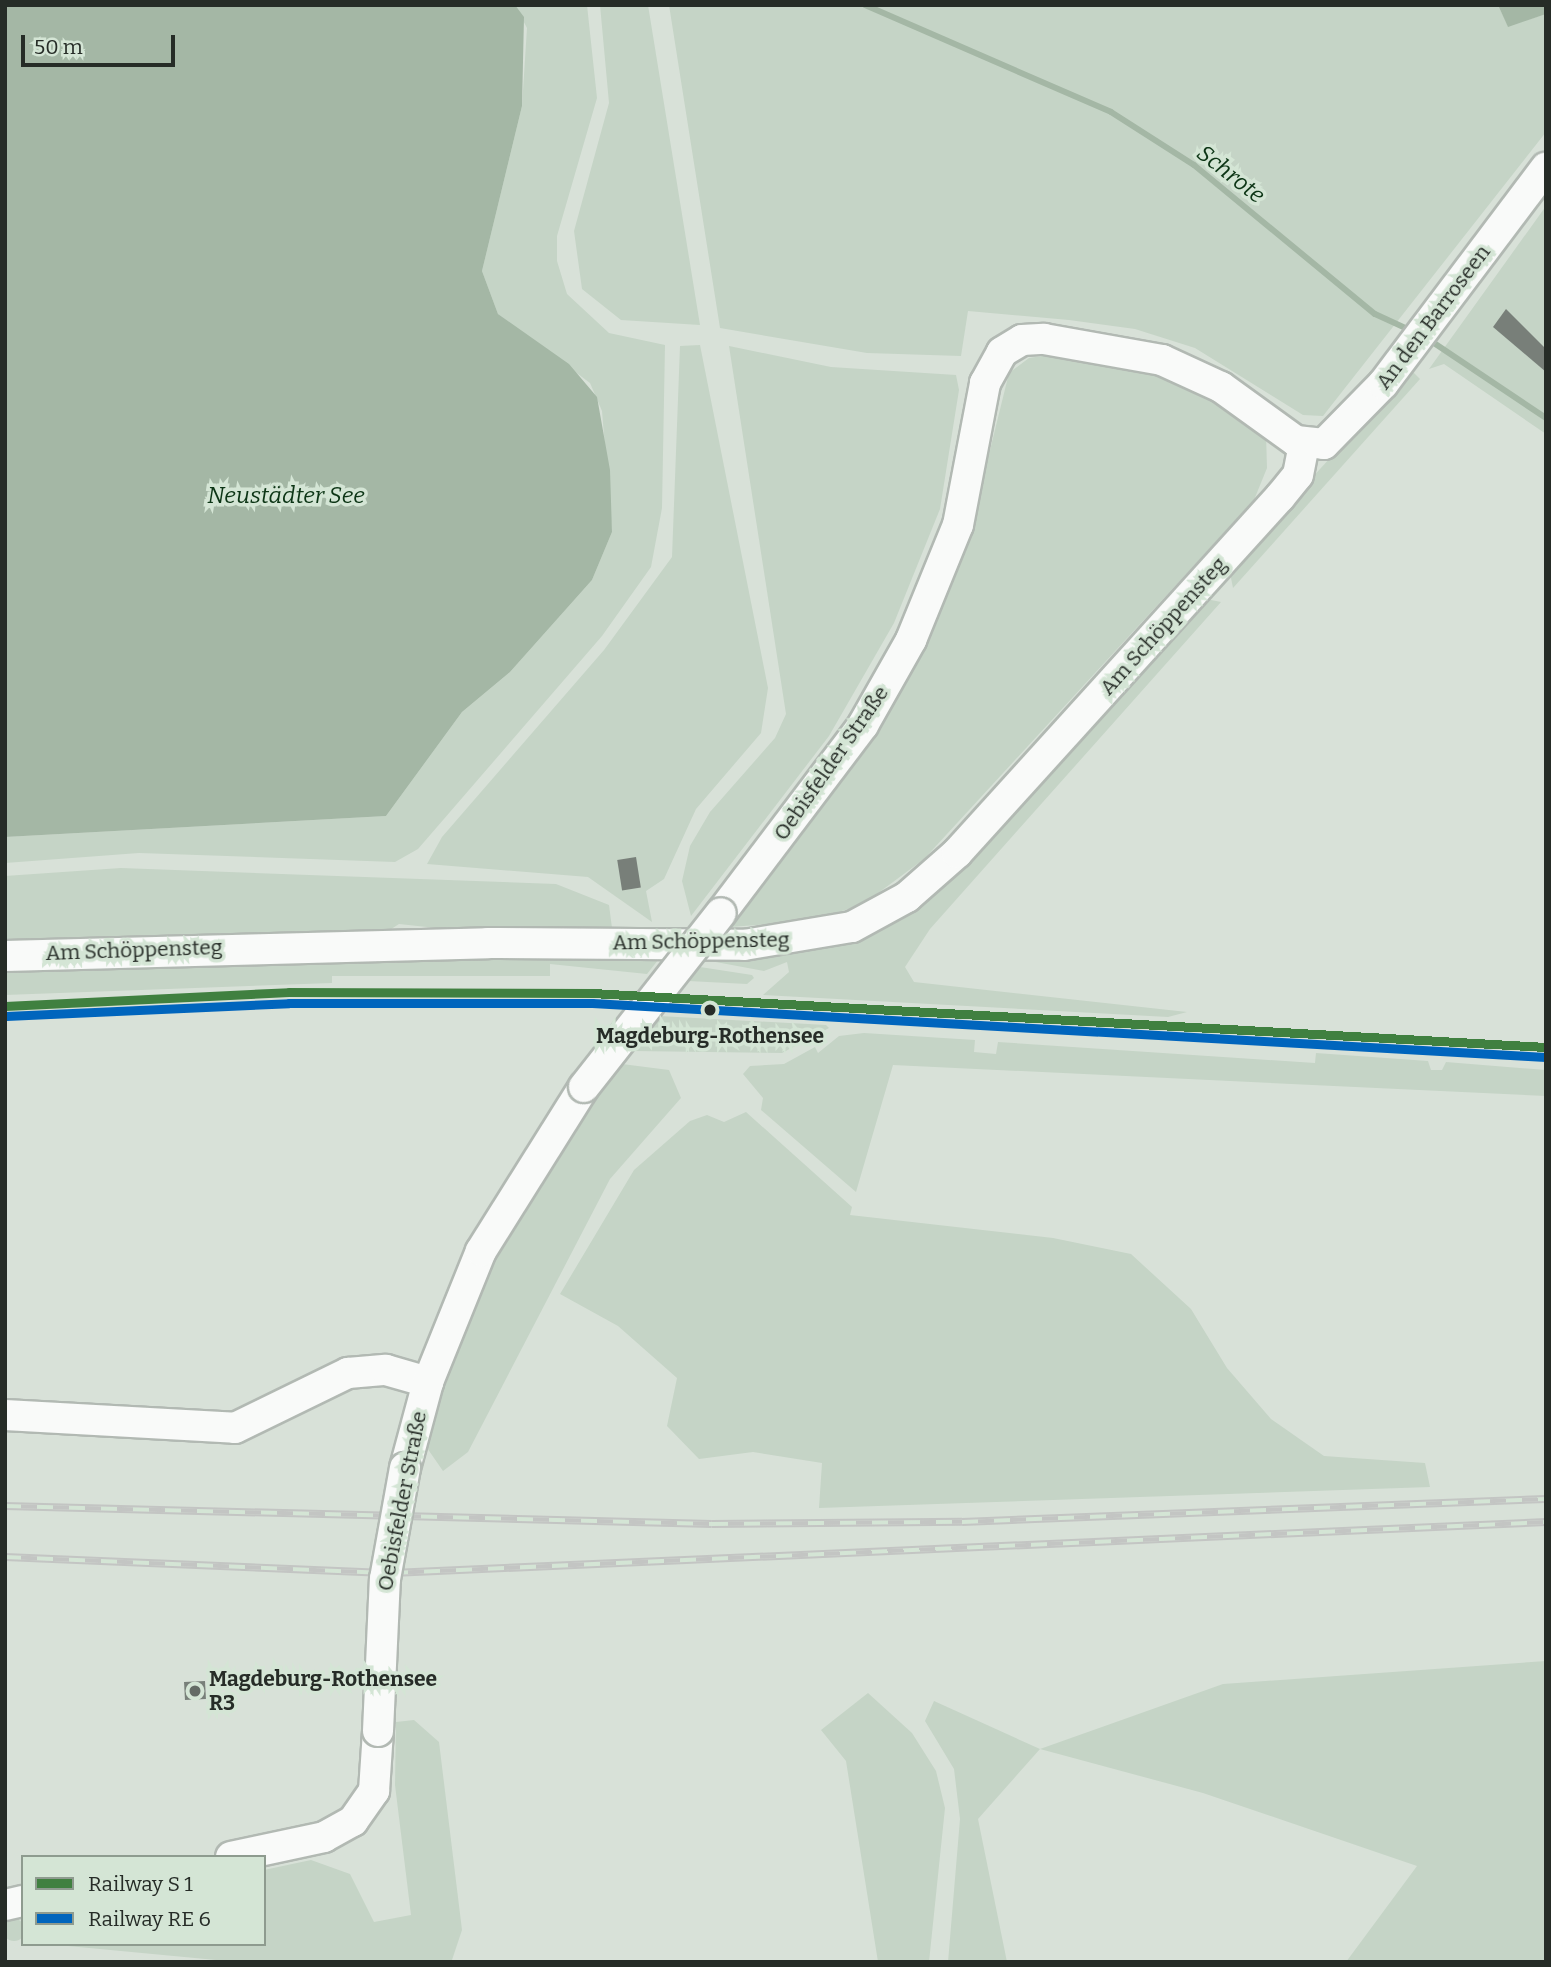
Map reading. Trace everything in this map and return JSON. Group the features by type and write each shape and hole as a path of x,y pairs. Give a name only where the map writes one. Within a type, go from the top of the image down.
{"street":[{"name":"An den Barroseen","path":"1304,444 1336,435 1412,347 1546,168"},
{"name":"Oebisfelder Straße","path":"241,1855 324,1837 353,1821 374,1791 385,1579 405,1468 428,1382 498,1220 584,1087 863,725 911,640 958,525 985,383 1002,352 1022,340 1044,339 1162,360 1221,387 1304,444"},
{"name":"Am Schöppensteg","path":"5,956 488,943 744,945 852,927 907,897 957,853 1280,497 1298,475 1304,444"},
{"name":"Oebisfelder Straße","path":"5,1415 235,1428 348,1373 382,1369 428,1382"}],"shaded area":[{"path":"515,5 587,5 597,98 557,236 557,261 567,294 609,333 665,345 662,508 651,567 602,636 418,849 395,862 139,853 5,863 5,837 386,816 462,712 510,672 592,580 612,532 602,411 590,383 498,314 482,271 522,106 527,28"},
{"path":"600,5 648,5 700,325 621,320 582,289 574,231 609,103"},
{"path":"669,5 1498,5 1508,26 1546,14 1546,132 1323,416 1303,415 1195,348 1135,329 968,311 961,356 867,353 720,328"},
{"path":"1546,206 1546,434 1444,364 1429,369"},
{"path":"700,345 768,688 761,733 696,809 664,879 646,891 652,922 588,877 427,864 442,837 604,650 672,557 680,346"},
{"path":"729,346 831,367 956,375 959,390 940,509 894,623 829,736 691,916 682,881 690,846 710,812 775,738 786,714"},
{"path":"1061,353 1155,370 1206,393 1266,434 1267,468 1254,500 924,859 862,905 808,921 730,927 844,774 927,639 973,519 1009,373 1029,358"},
{"path":"1411,370 1420,379 1233,588 1229,568"},
{"path":"1201,598 1221,602 930,929 905,967 914,982 1187,1012 1168,1017 763,995 789,972 787,962 764,971 705,960 711,952 790,953 844,942"},
{"path":"121,868 556,884 609,905 612,928 464,931 399,924 385,933 5,943 5,876"},
{"path":"666,950 647,974 550,964 550,976 332,976 332,983 5,995 5,967"},
{"path":"700,967 752,975 754,978 747,984 688,981"},
{"path":"659,1016 826,1025 829,1028 782,1053 633,1051"},
{"path":"864,1033 975,1040 974,1052 996,1054 998,1042 1315,1063 1316,1053 1428,1061 1431,1070 1442,1070 1446,1062 1546,1070 1546,1096 893,1065 856,1192 761,1110 763,1098 743,1074 750,1066 784,1064 815,1047 818,1053 839,1036"},
{"path":"622,1064 669,1070 681,1098 610,1179 468,1452 443,1471 425,1445 443,1377 489,1267 583,1114"},
{"path":"746,1112 852,1207 850,1215 1053,1238 1131,1254 1191,1309 1227,1368 1271,1419 1324,1456 1425,1463 1430,1487 819,1508 822,1463 753,1452 699,1459 667,1426 677,1378 618,1326 560,1294 634,1170 690,1121 707,1115 724,1122"},
{"path":"1546,1661 1546,1962 1346,1962 1417,1866 1203,1793 1040,1749 1223,1684"},
{"path":"868,1693 912,1733 936,1771 945,1808 929,1962 878,1962 846,1761 821,1730"},
{"path":"934,1701 1040,1749 978,1819 1007,1962 948,1962 960,1819 954,1769 925,1721"},
{"path":"414,1720 439,1742 462,1930 452,1960 237,1962 68,1946 266,1946 266,1870 311,1860 350,1874 374,1922 411,1915 395,1785 396,1722"},
{"path":"6,1922 21,1922 21,1938 14,1941 6,1938 3,1930"}],"water":[{"name":"Neustädter See","path":"5,5 515,5 524,17 522,106 482,271 498,314 569,364 597,397 610,470 612,532 592,580 510,672 462,712 386,816 5,837"},
{"path":"1498,5 1546,5 1546,14 1508,27"}],"building":[{"path":"1506,309 1546,349 1546,372 1493,327"},
{"path":"636,857 641,888 622,891 617,860"},
{"name":"Magdeburg-Rothensee R3","path":"205,1681 206,1699 185,1700 184,1682"}],"waterway":[{"name":"Schrote","path":"865,5 1111,112 1194,165 1375,314 1412,331"},
{"name":"Schrote","path":"1428,339 1546,418"}],"railway":[{"path":"5,1506 712,1524 962,1522 1546,1499"},
{"path":"5,1557 392,1573 1546,1522"}],"transit line":[{"path":"5,1006 289,992 592,993 1546,1047"},
{"path":"6,1016 289,1003 592,1003 1545,1057"}],"place":[{"name":"Magdeburg-Rothensee","path":"710,1010"},
{"name":"Magdeburg-Rothensee R3","path":"195,1691"}]}
